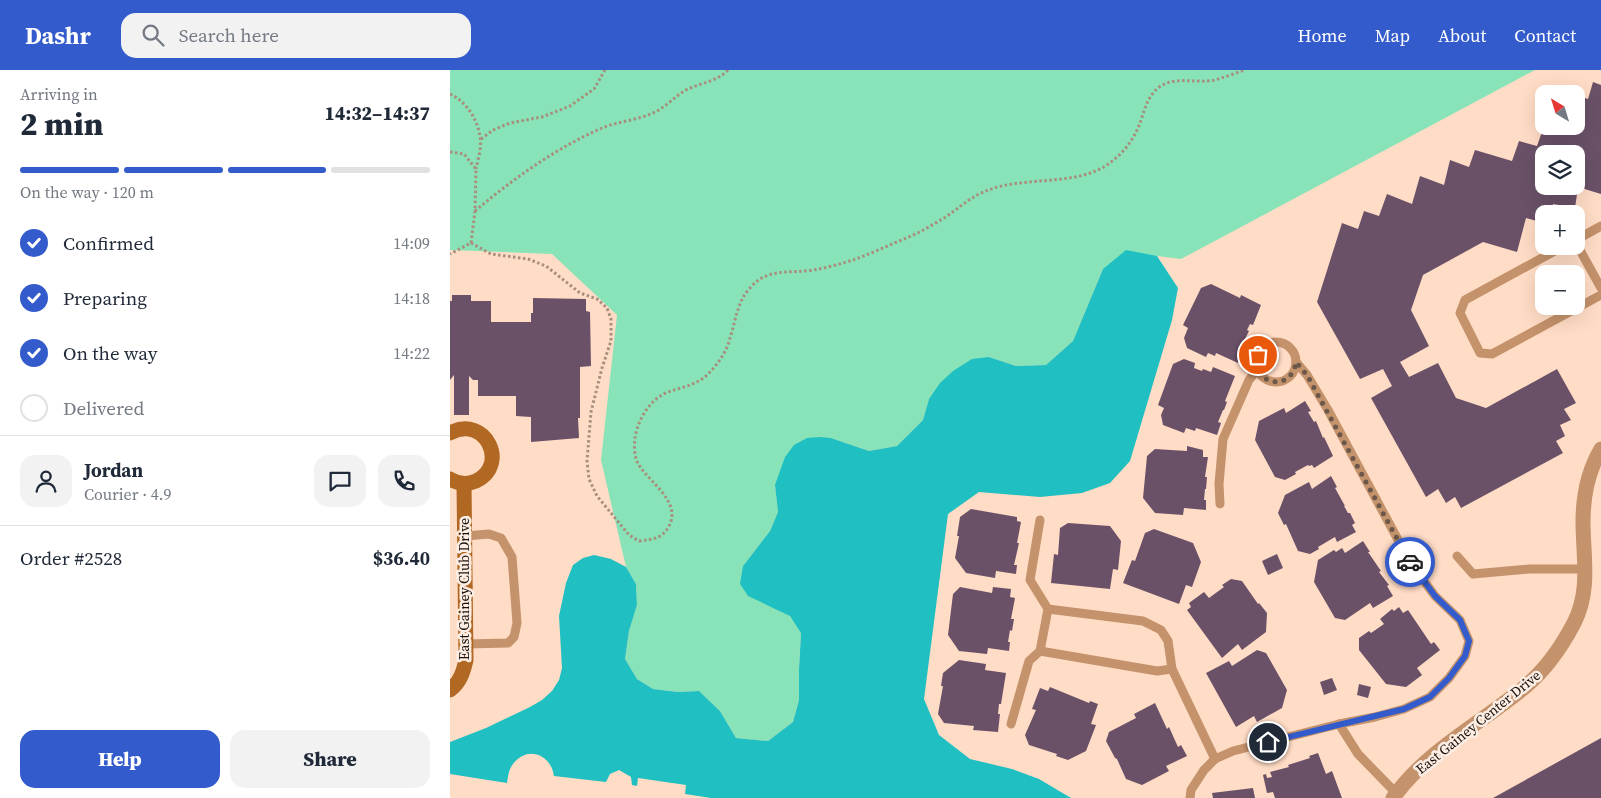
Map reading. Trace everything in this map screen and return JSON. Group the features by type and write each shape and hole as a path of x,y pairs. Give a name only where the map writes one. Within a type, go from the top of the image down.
{"street":[{"name":"East Gainey Club Drive","path":"450,433 460,429 470,429 478,432 486,438 492,454 492,463 488,472 482,478 473,482 457,481 465,536 466,660 464,672 459,682 450,690"},
{"name":"East Gainey Center Drive","path":"1395,796 1424,764 1527,686 1547,664 1576,620 1583,595 1586,569 1583,522 1585,493 1592,464 1601,450"}],"lane":[{"path":"1585,235 1601,226"},
{"path":"1548,255 1465,300 1460,313 1480,353 1492,354 1601,295"},
{"path":"1583,255 1601,288"},
{"path":"1190,798 1191,790 1204,770 1215,759 1233,751 1338,724 1375,717 1404,709 1430,697 1449,678 1465,656 1469,641 1460,620 1435,596 1410,562 1328,410 1307,375 1296,362 1292,350 1287,345 1273,342 1264,346 1258,355 1256,364 1265,378 1270,381 1279,382 1288,378 1293,373 1296,362"},
{"path":"1220,504 1219,484 1223,439 1249,380 1258,369"},
{"path":"1011,724 1029,661 1040,651 1048,610 1030,580 1040,520"},
{"path":"465,536 489,534 501,538 512,557 517,622 514,638 508,643 466,644"},
{"path":"1457,556 1474,574 1530,569 1586,569"},
{"path":"1048,610 1143,621 1161,630 1168,641 1172,669 1215,759"},
{"path":"1040,651 1157,671 1172,669"},
{"path":"1338,724 1358,754 1395,796"}],"path":[{"path":"481,139 493,130 510,123 542,117 570,106 594,89 605,70"},
{"path":"475,211 561,149 603,128 656,112 684,91 702,83 722,78 728,70"},
{"path":"471,243 491,254 528,259 546,266 580,294 597,299 607,308 611,319 610,342 591,412 587,461 589,479 597,496 629,535 639,541 658,539 666,533 672,521 672,512 665,495 638,464 635,452 635,438 642,418 654,400 667,393 692,385 708,375 730,340 737,308 747,290 758,279 776,272 812,270 852,260 911,236 944,218 971,198 987,190 1013,184 1087,174 1103,167 1128,146 1136,132 1148,98 1159,87 1174,80 1214,80 1245,70"},
{"path":"450,94 459,98 474,118 481,139 476,169 475,211 471,243"},
{"path":"450,152 464,154 476,169"},
{"path":"450,254 471,243"}],"green space":[{"path":"450,70 1535,70 1181,259 1157,256 1103,269 1073,341 1046,365 1016,366 989,357 929,399 923,420 897,446 869,451 831,438 775,485 778,512 770,531 743,566 790,616 801,632 799,700 793,722 768,741 736,738 720,711 699,691 678,692 653,689 637,679 625,659 629,631 637,605 636,584 626,567 601,460 617,315 552,254 450,250"}],"water":[{"path":"1126,250 1157,256 1178,288 1172,320 1130,461 1110,483 1082,493 1040,497 979,492 948,514 924,699 939,735 970,759 1012,769 1039,779 1071,798 711,798 685,794 686,785 638,778 637,786 632,785 631,777 619,770 610,774 606,782 554,776 548,762 538,755 531,754 519,758 513,764 507,783 450,774 450,742 486,728 530,707 552,691 559,680 562,668 559,616 566,583 573,565 583,558 594,555 611,559 626,567 636,584 637,605 629,631 625,659 637,679 653,689 678,692 699,691 720,711 736,738 768,741 793,722 799,700 801,633 790,616 748,596 740,584 743,566 770,531 778,512 775,485 785,457 794,445 807,438 831,438 869,451 897,446 923,420 929,399 940,383 953,371 972,359 989,357 1016,366 1046,365 1073,341 1103,269"}],"building":[{"path":"1593,82 1601,85 1601,194 1585,189 1585,145 1537,145 1541,135 1585,135 1585,98 1588,99"},
{"path":"1519,141 1535,145 1535,195 1577,195 1575,205 1535,205 1535,220 1526,218 1517,252 1483,242 1423,275 1411,310 1429,346 1400,362 1409,377 1438,363 1456,398 1486,408 1557,369 1576,403 1564,409 1571,420 1560,425 1565,436 1556,441 1563,453 1461,508 1455,497 1446,503 1438,489 1426,497 1371,398 1392,386 1383,369 1360,379 1317,302 1342,223 1358,229 1364,211 1379,216 1387,194 1412,204 1420,176 1444,185 1450,160 1469,167 1475,150 1512,161"},
{"path":"1211,284 1240,298 1241,295 1261,305 1253,325 1250,324 1247,330 1249,331 1245,339 1248,339 1238,363 1216,353 1215,356 1208,353 1206,357 1187,348 1184,338 1188,328 1183,325 1201,288"},
{"path":"452,295 471,295 471,301 491,301 491,322 531,322 533,298 586,299 586,311 590,312 591,366 580,367 579,438 531,442 531,417 516,416 516,396 478,396 478,380 473,380 469,376 469,415 454,415 454,375 450,380 450,301 452,301"},
{"path":"1184,359 1195,363 1194,368 1202,371 1203,369 1211,372 1213,367 1235,376 1225,401 1227,402 1218,422 1221,423 1217,435 1196,428 1195,431 1186,428 1184,433 1163,425 1161,415 1164,408 1158,405 1173,364"},
{"path":"1305,401 1311,411 1308,412 1314,422 1316,421 1333,456 1314,468 1312,465 1308,465 1285,480 1275,477 1255,440 1259,421 1284,408 1286,413"},
{"path":"1187,446 1203,450 1203,457 1208,457 1204,500 1206,500 1206,510 1184,508 1183,515 1155,513 1143,498 1147,456 1155,449 1187,451"},
{"path":"1331,476 1344,506 1355,523 1352,525 1356,532 1337,542 1335,537 1310,554 1298,551 1286,524 1284,525 1278,513 1285,495 1309,482 1312,489"},
{"path":"971,509 1017,517 1017,521 1021,522 1014,565 1017,565 1016,574 996,571 995,578 966,573 955,558 960,517"},
{"path":"1068,523 1110,526 1121,541 1118,570 1113,569 1110,589 1051,583 1054,554 1058,555 1060,528"},
{"path":"1154,529 1193,543 1201,562 1192,587 1186,585 1179,604 1123,583 1132,560 1135,561 1145,533"},
{"path":"1363,541 1381,571 1379,572 1389,585 1387,586 1393,596 1373,608 1370,603 1345,620 1335,618 1314,582 1318,560 1334,550 1336,552 1342,548 1345,553"},
{"path":"1277,554 1283,568 1268,575 1262,561"},
{"path":"1231,579 1242,581 1258,604 1267,613 1266,632 1242,650 1238,644 1222,658 1187,610 1191,607 1189,603 1204,592 1209,598"},
{"path":"960,587 992,593 993,587 1011,589 1010,597 1015,598 1011,619 1014,619 1008,642 1010,642 1009,651 988,648 987,654 959,651 948,635 953,594"},
{"path":"1399,607 1403,613 1408,610 1431,644 1434,642 1440,650 1417,668 1422,675 1406,687 1386,684 1359,650 1359,638 1369,631 1371,633 1384,624 1380,619 1392,609 1394,611"},
{"path":"1257,650 1266,653 1287,690 1282,708 1257,722 1254,716 1236,727 1206,673 1229,661 1232,666"},
{"path":"959,660 986,664 985,670 1006,673 1001,704 999,704 998,732 973,730 974,726 944,723 938,714 943,686 941,686 943,673"},
{"path":"1332,678 1337,690 1324,695 1320,682"},
{"path":"1359,684 1371,687 1368,698 1357,695"},
{"path":"1050,687 1089,703 1090,701 1098,704 1091,724 1096,725 1086,751 1068,760 1056,756 1057,754 1029,745 1025,735 1036,710 1032,709 1040,688 1048,691"},
{"path":"1155,703 1167,729 1169,727 1178,747 1181,745 1187,756 1166,766 1169,771 1142,785 1126,779 1106,741 1109,732 1136,718 1134,714"},
{"path":"1601,738 1601,798 1493,798"},
{"path":"1318,753 1326,774 1332,771 1342,798 1275,798 1273,792 1267,793 1263,775 1266,774 1267,778 1272,777 1270,772 1289,767 1288,765 1310,758 1309,756"},
{"path":"1253,788 1255,798 1213,798 1212,793"}],"way so far":[{"path":"1258,355 1256,364 1258,371 1270,381 1279,382 1288,378 1293,373 1296,362 1302,368 1328,410 1410,562"}],"route":[{"path":"1268,742 1404,709 1430,697 1449,678 1465,656 1469,641 1460,620 1435,596 1410,562"}]}
